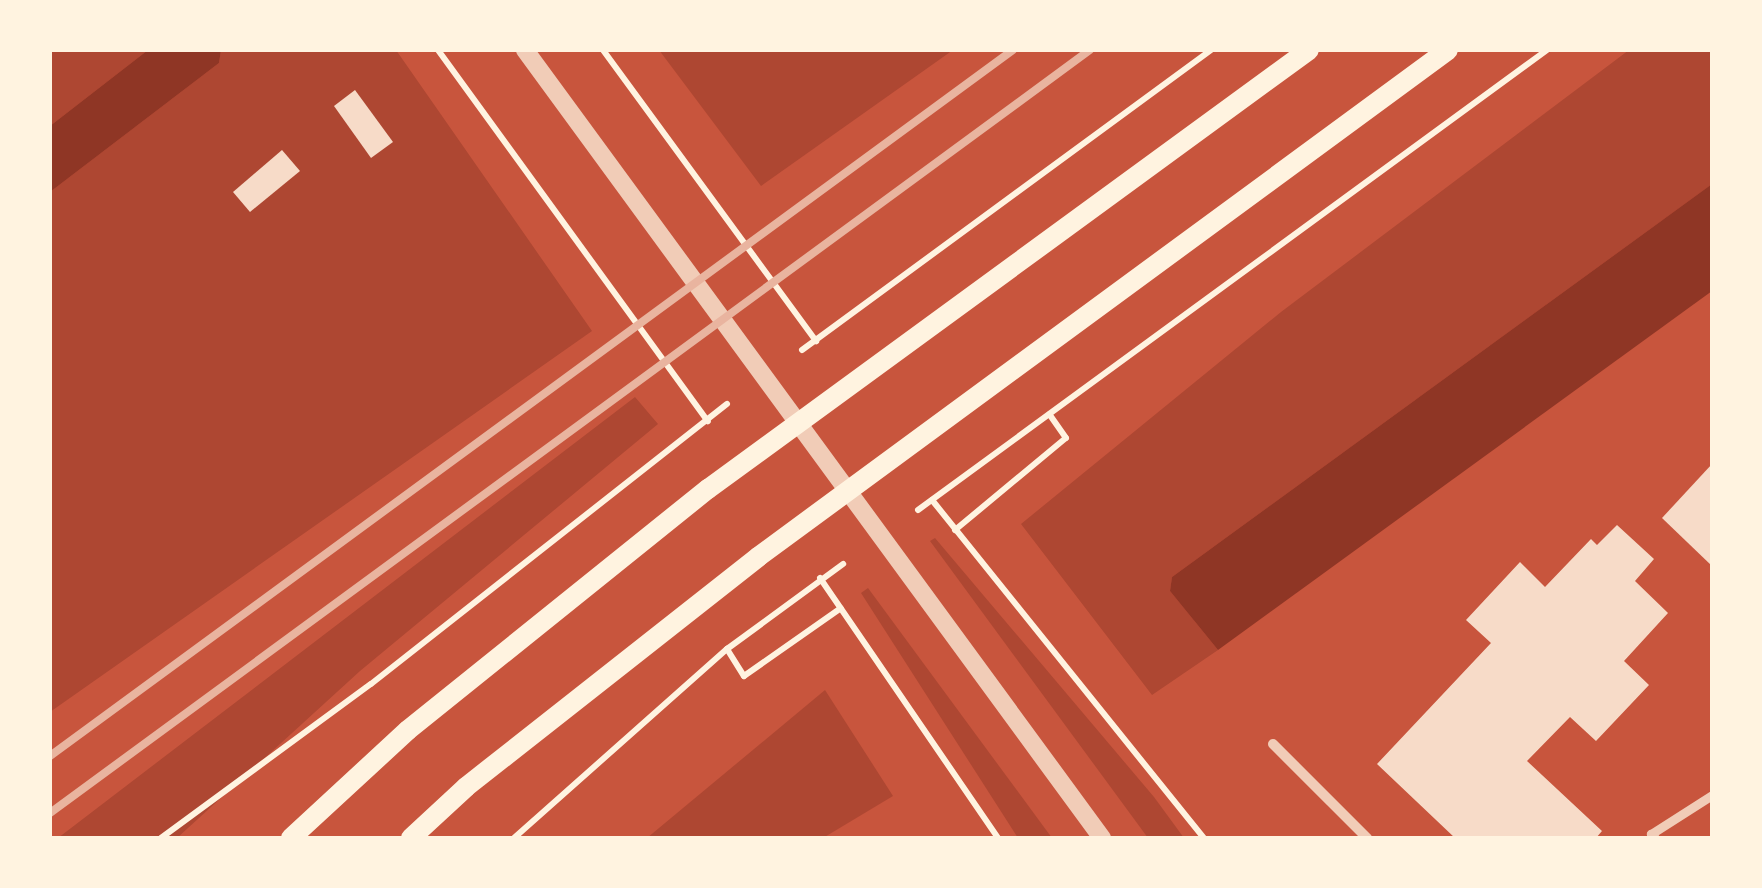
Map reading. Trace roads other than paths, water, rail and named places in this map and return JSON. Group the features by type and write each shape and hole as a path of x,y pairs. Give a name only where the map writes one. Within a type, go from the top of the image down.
{"main road":[{"path":"291,838 408,730 708,489 1310,50"},
{"path":"412,838 466,787 758,557 1448,50"}],"street":[{"path":"525,50 1102,838"},
{"path":"1273,744 1367,838"},
{"path":"1655,838 1651,834 1712,794"}],"railway":[{"path":"50,756 1013,50"},
{"path":"50,813 1090,50"}]}
